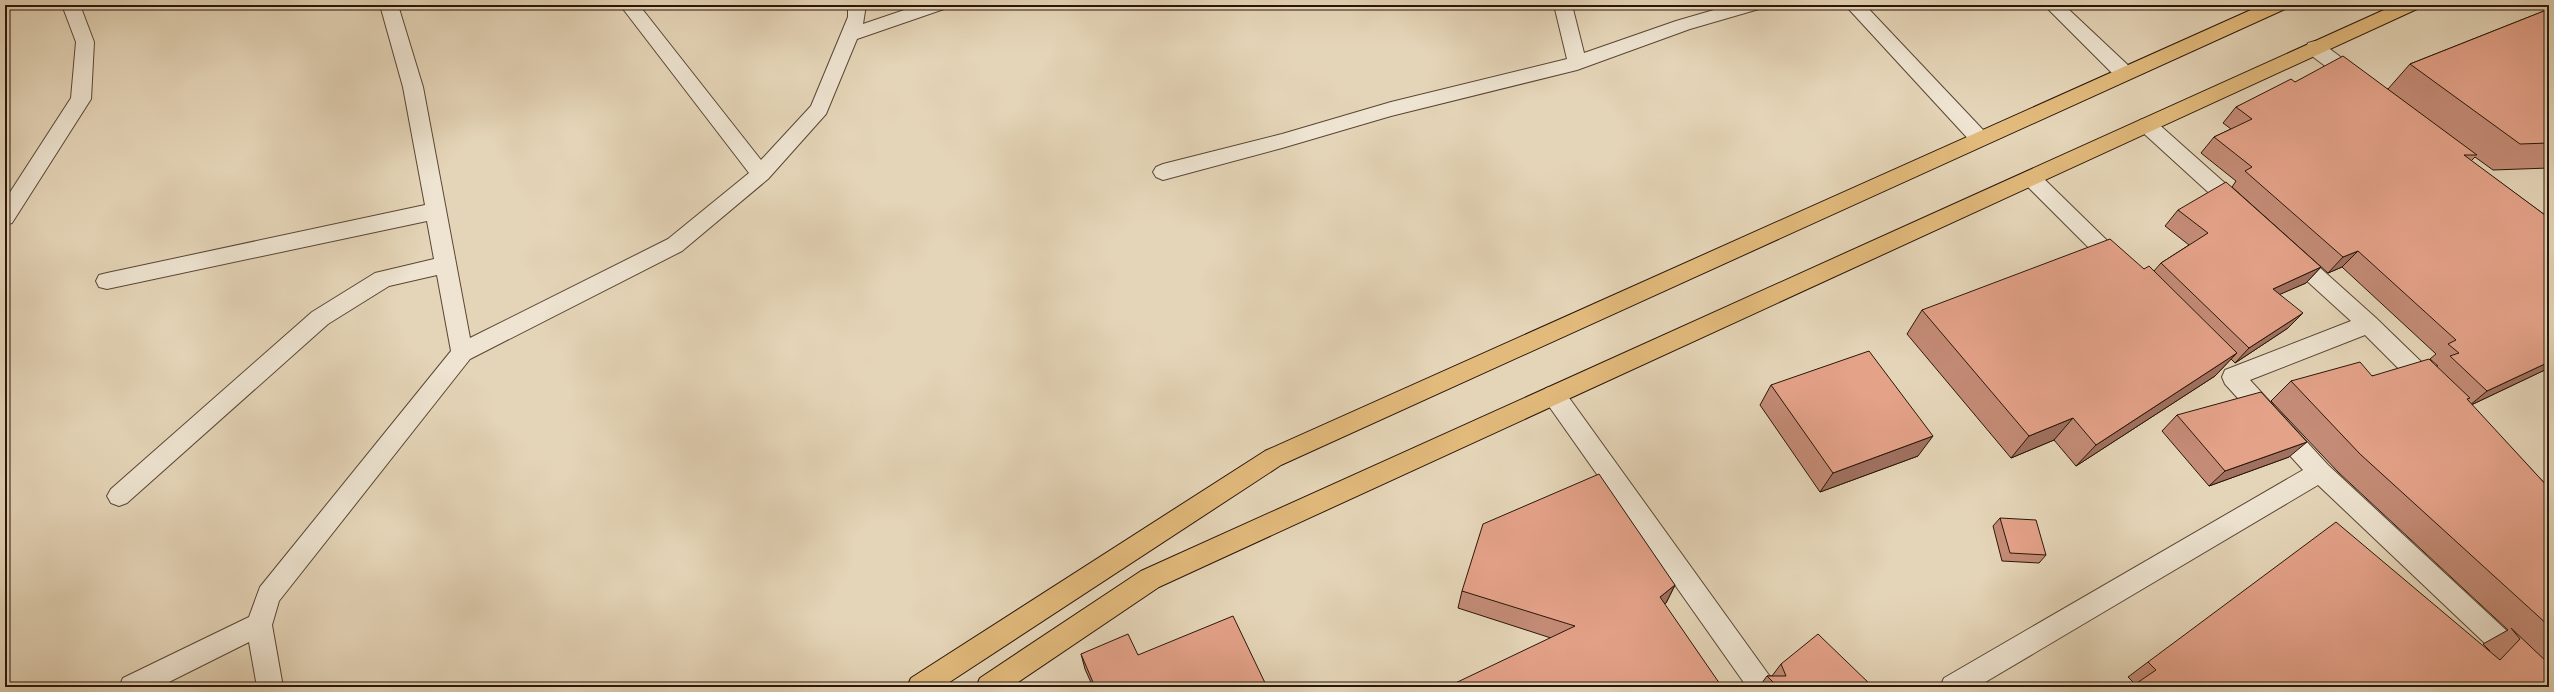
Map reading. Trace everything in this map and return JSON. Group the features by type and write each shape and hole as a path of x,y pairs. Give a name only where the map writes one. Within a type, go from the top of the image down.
{"main road":[{"path":"920,687 1273,458 1979,138 2279,5"},
{"path":"995,685 1150,580 2411,5"}],"street":[{"path":"5,218 81,98 85,42 71,5"},
{"path":"388,5 413,87 462,353"},
{"path":"629,5 761,174"},
{"path":"270,687 259,625 269,595 462,353 675,245 761,174 819,109 857,17 857,5"},
{"path":"850,35 938,5"},
{"path":"1563,5 1577,62"},
{"path":"1163,172 1282,141 1391,109 1577,62 1682,25 1753,5"},
{"path":"1854,5 1979,138"},
{"path":"2053,5 2124,73"},
{"path":"2315,48 2372,91"},
{"path":"2147,125 2252,219"},
{"path":"2031,178 2132,278"},
{"path":"107,281 436,211"},
{"path":"2275,240 2368,324 2447,402"},
{"path":"119,496 320,318 383,279 446,265"},
{"path":"2368,324 2227,372 2320,472 2549,687"},
{"path":"1554,395 1762,687"},
{"path":"1952,687 2320,472"},
{"path":"132,687 259,625"}],"building":[{"path":"2549,9 2549,143 2520,144 2410,64"},
{"path":"2343,56 2477,155 2464,155 2549,218 2549,362 2487,391 2450,356 2459,353 2448,344 2456,340 2358,251 2343,257 2245,171 2252,167 2214,137 2252,119 2236,107 2291,79 2295,82"},
{"path":"2226,182 2321,267 2273,289 2303,313 2249,348 2161,263 2208,233 2178,210"},
{"path":"2110,239 2144,269 2149,266 2237,353 2096,445 2073,418 2029,436 1922,310"},
{"path":"1869,351 1933,436 1833,473 1771,385"},
{"path":"2429,359 2470,398 2467,399 2549,488 2549,626 2360,454 2291,381 2360,362 2372,376"},
{"path":"2261,392 2307,442 2225,471 2177,415"},
{"path":"1599,474 1675,585 1660,597 1722,687 1447,687 1575,626 1462,591 1483,524"},
{"path":"2000,518 2036,520 2046,555 2010,553"},
{"path":"2336,522 2500,660 2520,639 2511,628 2549,664 2549,687 2131,687 2156,670 2148,662"},
{"path":"1233,616 1267,687 1095,687 1081,654 1128,634 1138,655"},
{"path":"1818,634 1873,687 1778,687 1767,676 1786,676 1781,664"}]}
